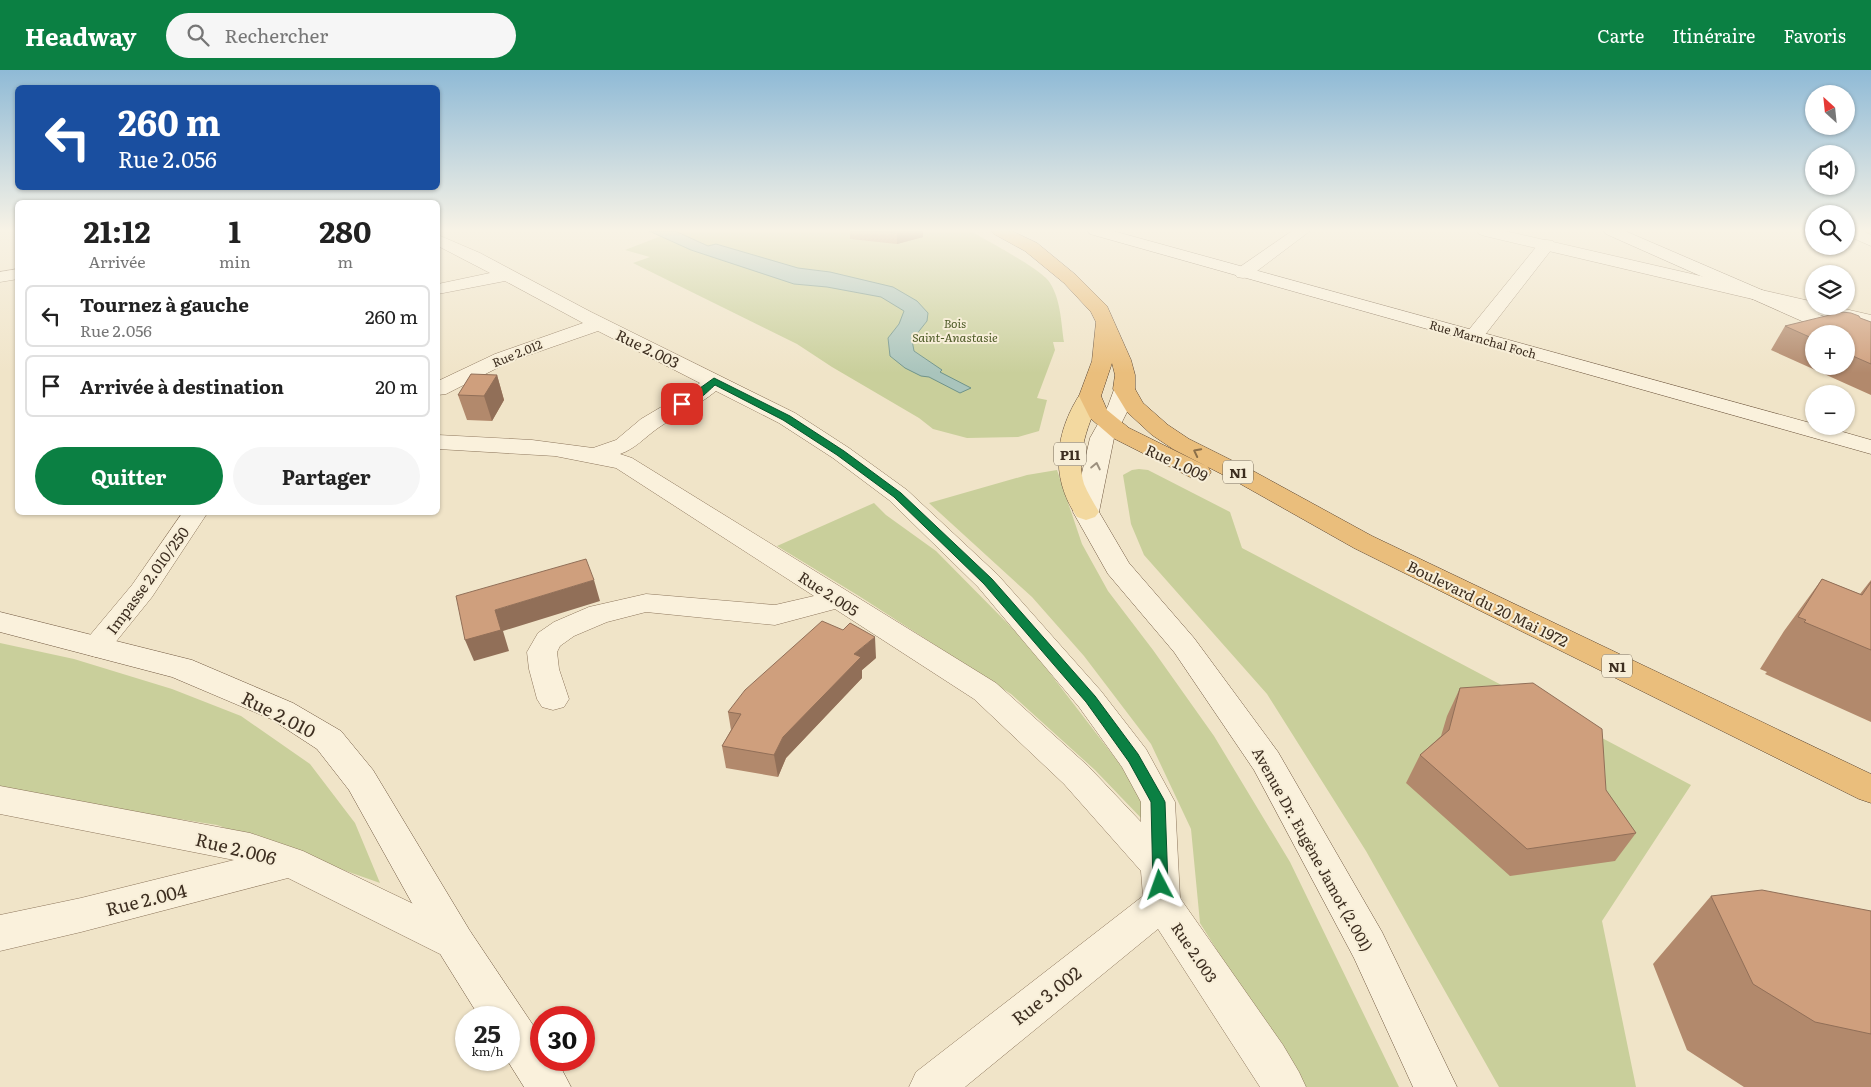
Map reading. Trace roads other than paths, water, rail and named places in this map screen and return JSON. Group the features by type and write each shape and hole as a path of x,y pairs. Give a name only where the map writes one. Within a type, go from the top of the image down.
{"highway":[{"path":"1069,278 1100,310 1104,317 1121,360 1125,376 1124,390"},
{"path":"1090,396 1102,361 1104,317"},
{"name":"Boulevard du 20 Mai 1972","path":"1124,390 1135,407 1160,430 1181,444 1246,476 1363,542 1871,789"},
{"name":"Rue 1.009","path":"1090,396 1098,413 1133,440 1224,484 1363,542"}],"main road":[{"name":"P11","path":"1086,512 1071,482 1070,452 1077,426 1090,396"}],"street":[{"path":"3,288 13,278"},
{"path":"440,289 489,278"},
{"name":"Rue 2.003","path":"513,278 787,418 898,495 988,581 1090,699 1134,758 1158,802 1160,885 1284,1087"},
{"name":"Rue Marnchal Foch","path":"1263,278 1871,447"},
{"path":"1474,336 1520,278"},
{"path":"1691,278 1871,321"},
{"path":"1722,278 1871,344"},
{"name":"Rue 2.012","path":"440,388 535,344 600,324"},
{"path":"599,454 624,445 648,424 698,395 714,381"},
{"path":"1086,512 1102,438 1124,390"},
{"name":"Rue 2.005","path":"440,442 599,454 624,463 985,691 1076,775 1160,885"},
{"name":"Avenue Dr. Eugène Jamot (2.001)","path":"1086,512 1118,568 1184,645 1266,761 1368,945 1435,1087"},
{"name":"Impasse 2.010/250","path":"96,647 142,591 194,515"},
{"path":"554,698 544,669 542,652 548,640 564,629 599,614 646,603 775,615 839,599"},
{"name":"Rue 2.010","path":"0,622 181,668 282,711 329,740 361,780 456,944 496,1006"},
{"name":"Rue 2.006","path":"0,800 250,848 290,862 456,944"},
{"name":"Rue 2.004","path":"0,933 81,915 290,862"},
{"name":"Rue 3.002","path":"931,1087 1160,885"},
{"path":"520,1042 549,1087"}],"water":[{"path":"777,278 857,278 893,287 917,301 928,313 927,321 912,340 914,351 942,370 940,372 971,388 960,393 929,377 921,376 905,368 890,356 888,338 899,324 904,311 881,297 827,287 794,284"}],"park label":[{"name":"Bois Saint-Anastasie","path":"955,330"}]}
